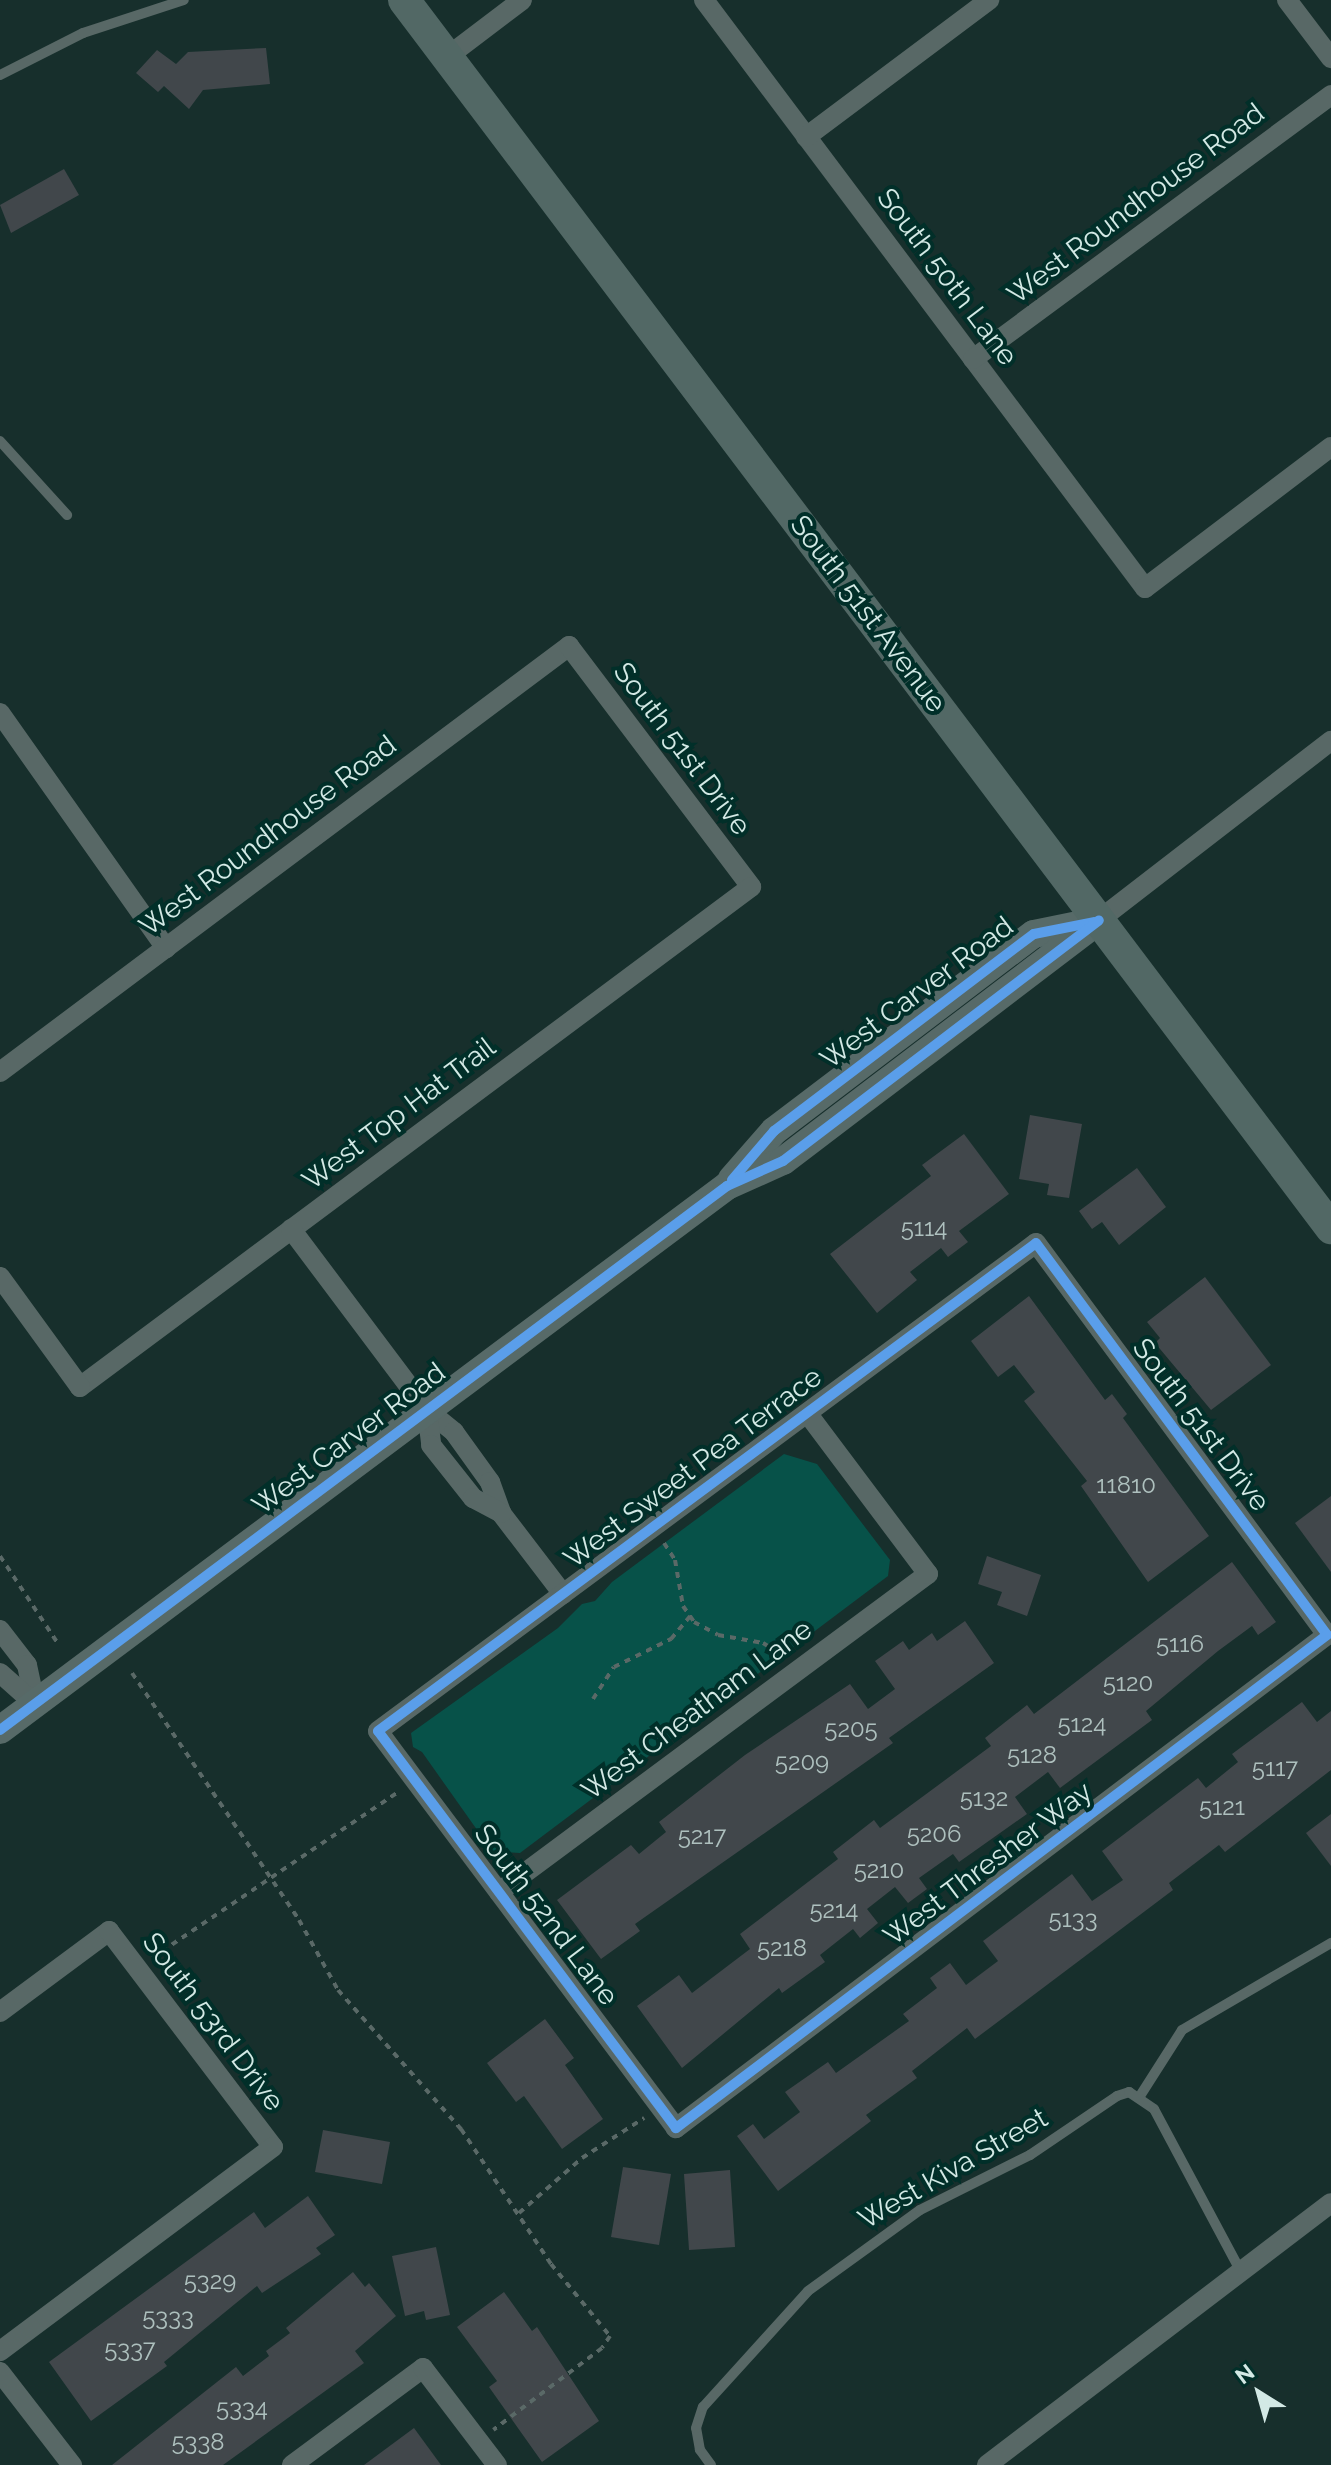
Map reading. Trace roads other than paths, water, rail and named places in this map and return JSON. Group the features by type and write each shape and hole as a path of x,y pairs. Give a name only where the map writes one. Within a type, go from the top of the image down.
{"main road":[{"name":"South 51st Avenue","path":"404,0 1331,1228"}],"street":[{"path":"447,57 522,0"},
{"name":"South 50th Lane","path":"704,0 1145,588 1331,447"},
{"path":"806,137 989,0"},
{"path":"1287,0 1331,58"},
{"name":"West Roundhouse Road","path":"973,359 1331,95"},
{"name":"West Roundhouse Road","path":"0,1072 569,646"},
{"name":"South 51st Drive","path":"569,646 751,887"},
{"path":"0,713 166,948"},
{"name":"West Carver Road","path":"0,1730 727,1186 783,1161 1331,741"},
{"name":"West Top Hat Trail","path":"0,1277 80,1387 751,887"},
{"path":"291,1229 427,1410 454,1432 490,1482 501,1513 563,1594"},
{"name":"South 51st Drive","path":"1036,1243 1327,1635"},
{"name":"West Sweet Pea Terrace","path":"378,1731 1036,1243"},
{"name":"West Cheatham Lane","path":"499,1892 928,1574 807,1413"},
{"path":"0,1630 27,1665 35,1704"},
{"name":"West Thresher Way","path":"676,2128 1327,1635"},
{"path":"0,1673 35,1704"},
{"name":"South 52nd Lane","path":"378,1731 676,2128"},
{"name":"South 53rd Drive","path":"0,2012 109,1931 273,2147 0,2351"},
{"path":"987,2465 1331,2203"},
{"path":"292,2465 423,2368 497,2465"},
{"path":"0,2372 72,2465"}],"lane":[{"path":"0,75 83,33 184,0"},
{"path":"0,441 67,515"},
{"path":"1241,2272 1154,2109 1140,2096 1182,2030 1331,1943"},
{"name":"West Kiva Street","path":"711,2465 700,2450 696,2428 703,2407 808,2291 920,2210 1030,2155 1117,2096 1140,2096"}]}
